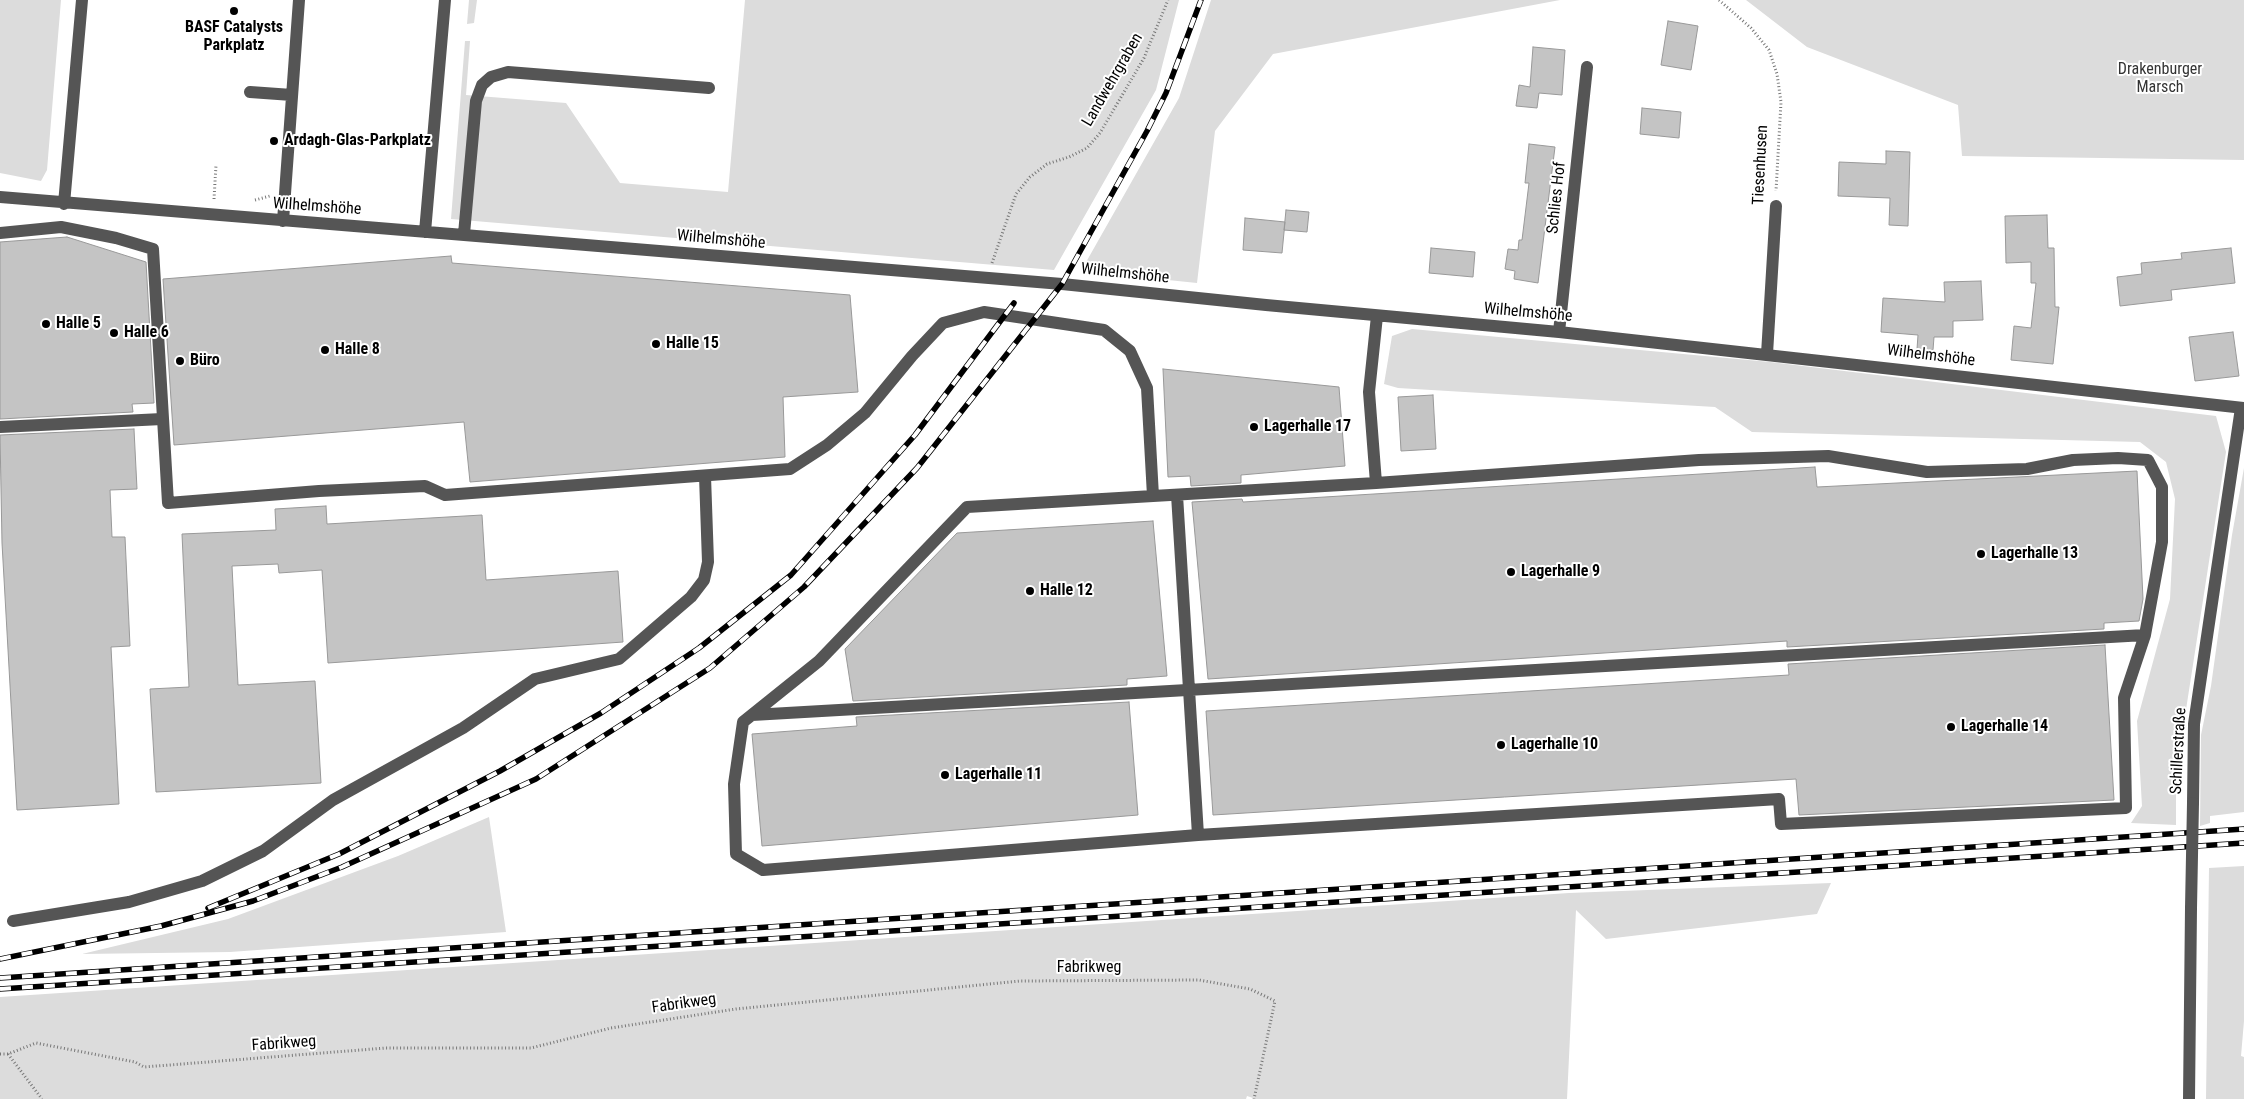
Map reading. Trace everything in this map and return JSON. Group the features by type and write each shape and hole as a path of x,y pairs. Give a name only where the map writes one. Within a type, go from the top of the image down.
{"street":[{"path":"64,204 82,0"},
{"path":"283,221 299,0"},
{"path":"426,232 445,0"},
{"name":"Schlies Hof","path":"1559,332 1587,67"},
{"path":"464,234 476,101 482,85 491,77 508,72 709,88"},
{"path":"250,92 292,95"},
{"name":"Wilhelmshöhe","path":"0,197 64,204 464,234 988,277 1377,316 1559,332 2242,408"},
{"name":"Tiesenhusen","path":"1767,354 1776,206"},
{"path":"0,233 61,227 116,238 152,249 168,504 425,486 445,495 790,469 828,445 865,413 912,356 943,323 984,312 1104,330 1130,351 1147,388 1153,496"},
{"path":"1376,483 1369,392 1377,316"},
{"name":"Schillerstraße","path":"2188,1099 2194,724 2242,408"},
{"path":"0,427 162,418"},
{"path":"1828,456 1927,472 2027,469 2082,460 2118,458 2148,460 2162,487 2162,542 2145,635 2124,698 2126,808 1781,824 1779,799 1198,835 763,870 736,854 734,784 743,722 819,660 967,507 1376,483 1699,460 1828,456"},
{"path":"12,921 129,902 202,881 263,851 333,800 463,728 535,679 619,659 691,597 704,580 708,562 705,476"},
{"path":"1177,495 1198,835"},
{"path":"752,715 2145,635"}],"path":[{"name":"Landwehrgraben","path":"988,277 1016,194 1030,177 1047,164 1069,157 1087,148 1100,132 1144,58 1168,0"},
{"name":"Tiesenhusen","path":"1719,0 1751,28 1769,50 1777,74 1780,102 1776,206"},
{"path":"216,165 214,197 223,198"},
{"path":"249,200 258,201 264,197 285,194"},
{"name":"Fabrikweg","path":"0,1054 8,1054 36,1043 134,1062 144,1067 386,1048 531,1048 611,1028 736,1009 824,1000 1020,981 1199,980 1250,989 1275,1001 1254,1099"},
{"path":"8,1054 42,1099"}],"green space":[{"path":"0,0 61,0 47,170 41,181 0,173"},
{"path":"469,0 477,0 474,23 467,24"},
{"path":"745,0 1179,0 1156,90 1054,270 451,219 465,41 470,41 466,95 566,103 620,183 728,192"},
{"path":"1211,0 1560,0 1273,54 1215,131 1197,283 1081,271 1179,98"},
{"name":"Drakenburger Marsch","path":"1746,0 2244,0 2244,160 1962,156 1958,105 1807,47"},
{"path":"1412,329 1770,362 2216,416 2226,452 2176,774 2176,825 2131,823 2142,806 2137,721 2170,599 2175,499 2166,462 2140,442 1752,432 1715,407 1398,388 1384,384 1392,336"},
{"path":"2244,468 2244,812 2210,816 2210,823 2200,826 2201,735 2211,686 2232,535"},
{"path":"489,817 506,932 230,952 82,954 228,919 398,856"},
{"path":"2244,866 2244,1021 2241,1056 2244,1057 2244,1099 2206,1099 2209,868"},
{"path":"1831,883 1817,914 1606,939 1576,910 1567,1099 1256,1099 1247,1096 1246,1099 0,1099 0,997 1569,893"}],"building":[{"path":"1668,21 1698,26 1691,70 1661,65"},
{"path":"1533,47 1565,50 1562,95 1539,93 1537,108 1516,106 1519,85 1530,87"},
{"path":"1642,108 1681,112 1679,138 1640,134"},
{"path":"1529,144 1555,147 1538,283 1514,279 1515,271 1505,269 1508,249 1518,250 1519,240 1522,240 1529,183 1525,183"},
{"path":"1886,151 1910,152 1908,226 1889,225 1890,198 1838,196 1839,162 1886,164"},
{"path":"1286,210 1309,212 1307,232 1284,230"},
{"path":"2047,215 2048,248 2054,248 2055,307 2059,307 2053,364 2011,360 2014,326 2031,328 2036,283 2031,283 2031,262 2006,263 2005,216"},
{"path":"1245,218 1285,222 1282,253 1243,250"},
{"path":"67,237 146,262 154,403 132,404 133,412 0,419 0,242"},
{"path":"1431,248 1475,252 1473,277 1429,273"},
{"path":"2231,248 2235,283 2171,290 2172,300 2120,306 2117,277 2142,274 2141,263 2182,259 2181,253"},
{"path":"451,256 452,263 850,295 858,392 783,397 785,457 470,482 464,422 174,445 163,279"},
{"path":"1981,281 1983,320 1953,321 1953,337 1934,337 1933,350 1917,349 1918,335 1881,332 1883,298 1945,302 1944,282"},
{"path":"2233,332 2239,376 2195,381 2189,337"},
{"name":"Lagerhalle 17","path":"1163,369 1339,387 1345,466 1241,475 1241,483 1191,486 1190,476 1168,477"},
{"path":"1433,395 1436,449 1401,451 1398,397"},
{"path":"134,429 137,489 110,490 112,537 125,537 130,646 111,647 119,804 17,810 2,543 0,435"},
{"name":"Lagerhalle 9","path":"1815,467 1817,487 2137,471 2143,599 2139,621 2104,623 2104,629 1787,647 1787,641 1208,679 1192,502 1242,499 1243,502"},
{"path":"326,506 327,524 482,515 486,580 618,571 623,642 328,663 322,570 279,573 278,564 232,566 238,685 315,681 321,783 156,792 150,689 189,687 182,534 276,530 275,509"},
{"name":"Halle 12","path":"1153,521 1167,676 1127,679 1127,685 853,701 845,649 957,533"},
{"path":"2105,645 2114,800 1799,815 1796,779 1213,815 1206,711 1789,675 1788,664"},
{"name":"Lagerhalle 11","path":"1129,702 1138,815 762,846 752,734 857,726 856,717"}],"railway":[{"path":"0,959 161,926 253,901 342,867 536,779 710,668 804,587 917,468 1062,284 1166,93 1201,0"},
{"path":"208,908 339,854 500,771 601,713 699,648 791,575 915,435 1014,303"},
{"path":"0,978 2244,829"},
{"path":"0,989 2244,843"}],"place":[{"name":"BASF Catalysts Parkplatz","path":"234,11"},
{"name":"Ardagh-Glas-Parkplatz","path":"274,141"},
{"name":"Halle 5","path":"46,324"},
{"name":"Halle 6","path":"114,333"},
{"name":"Halle 15","path":"656,344"},
{"name":"Halle 8","path":"325,350"},
{"name":"Büro","path":"180,361"},
{"name":"Lagerhalle 17","path":"1254,427"},
{"name":"Lagerhalle 13","path":"1981,554"},
{"name":"Lagerhalle 9","path":"1511,572"},
{"name":"Halle 12","path":"1030,591"},
{"name":"Lagerhalle 14","path":"1951,727"},
{"name":"Lagerhalle 10","path":"1501,745"},
{"name":"Lagerhalle 11","path":"945,775"}]}
